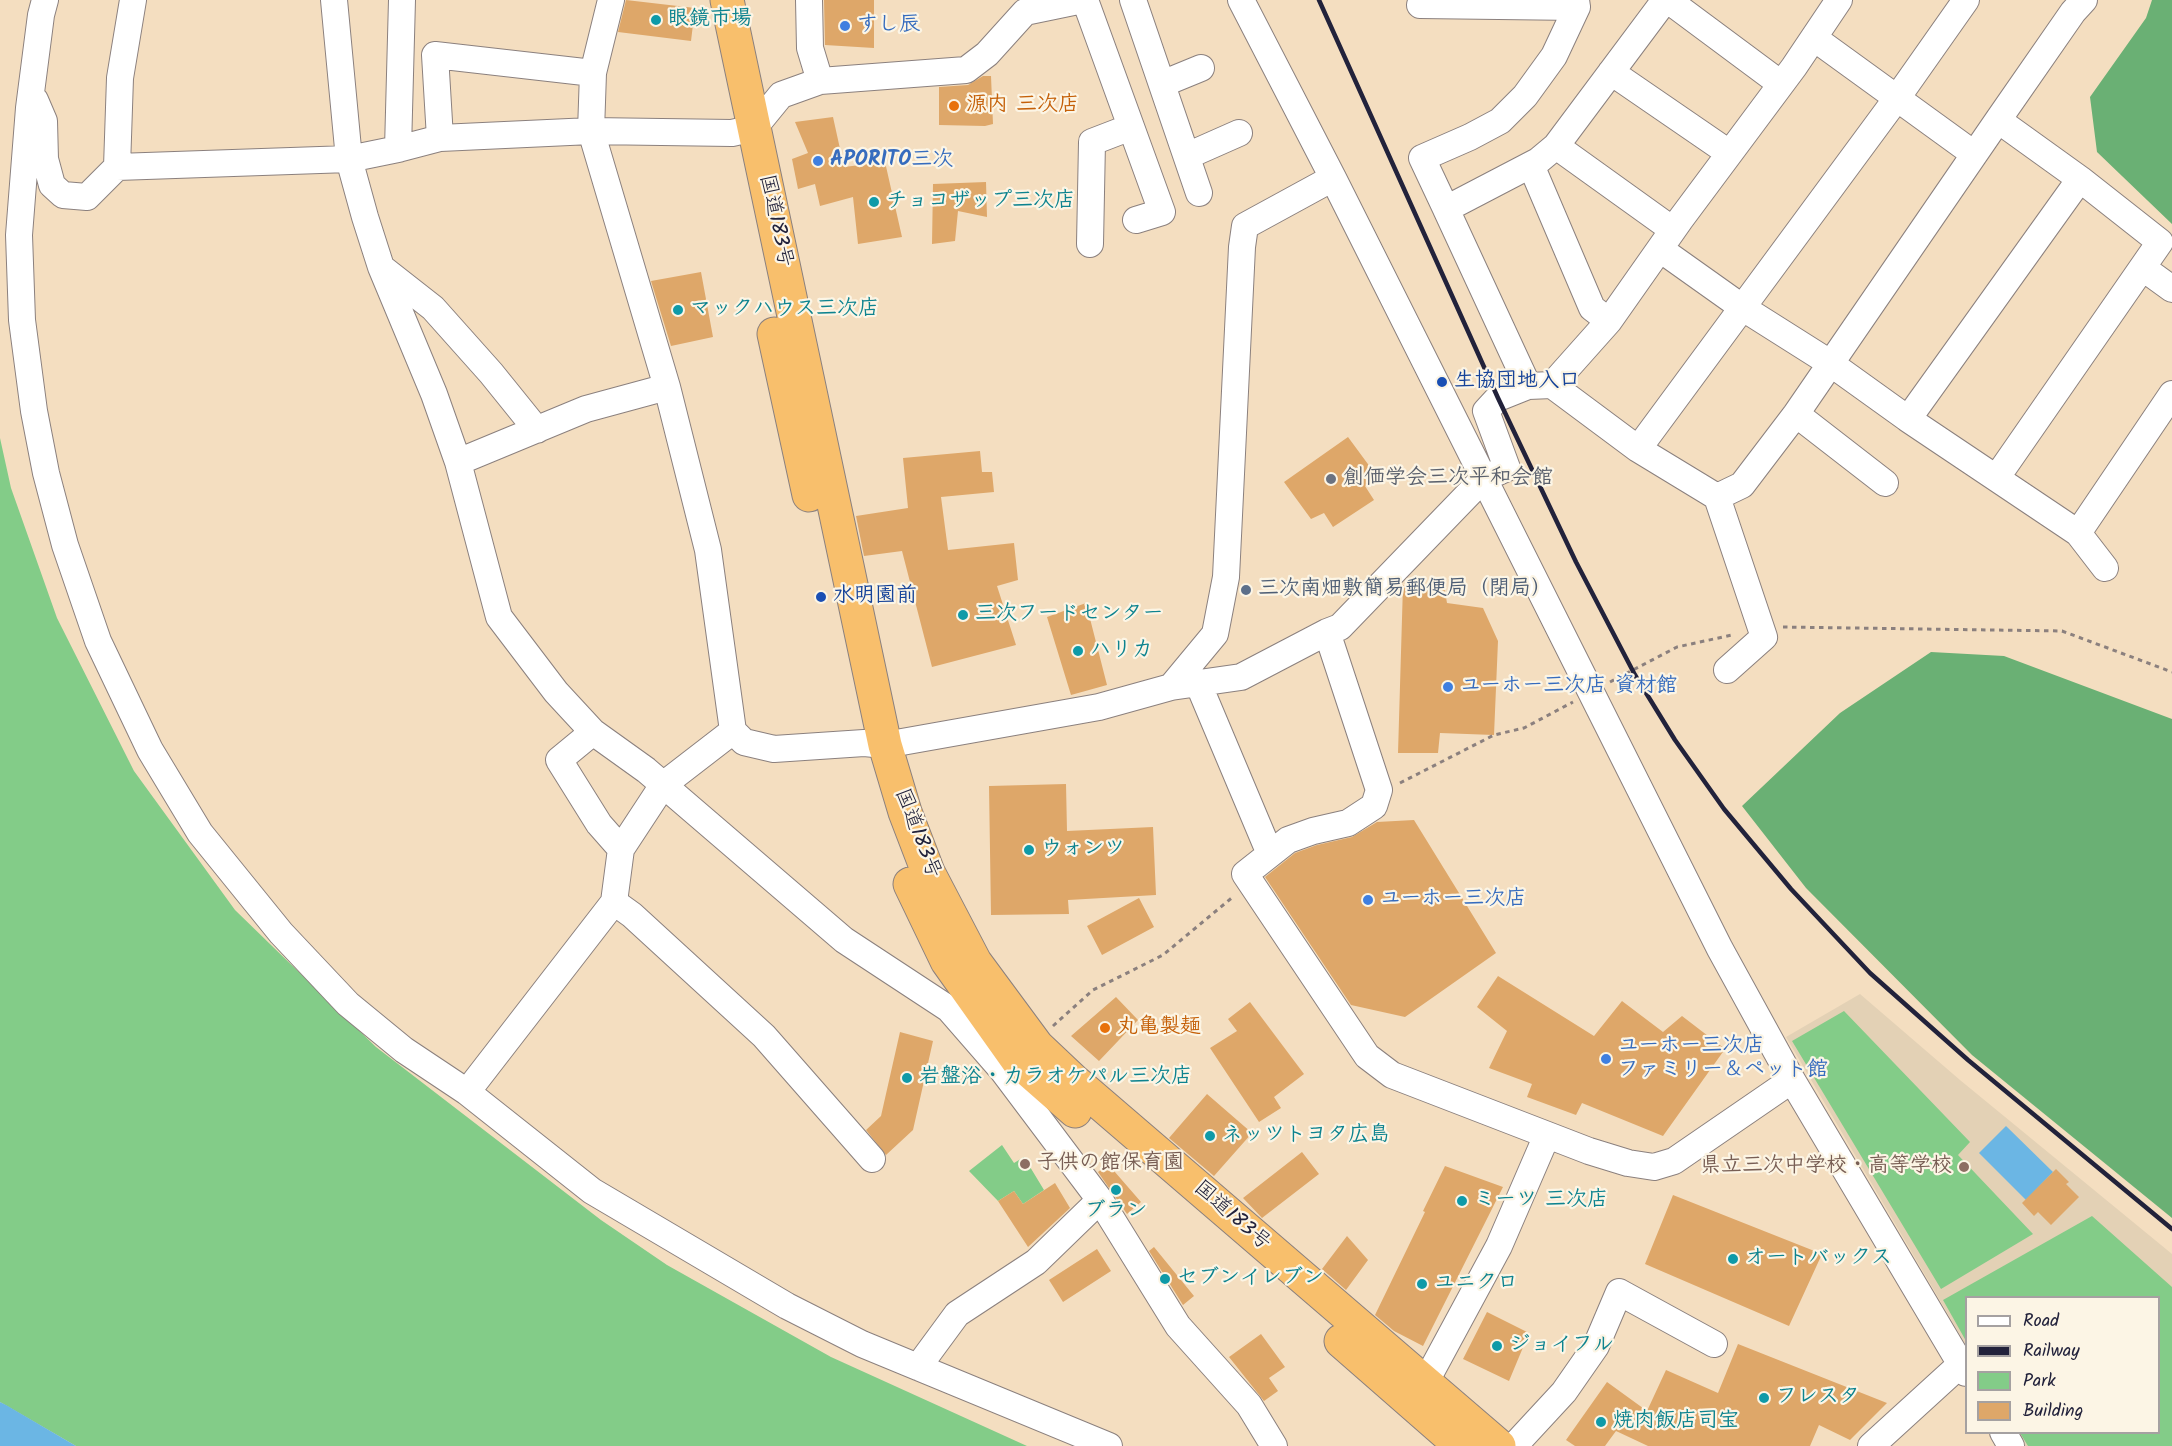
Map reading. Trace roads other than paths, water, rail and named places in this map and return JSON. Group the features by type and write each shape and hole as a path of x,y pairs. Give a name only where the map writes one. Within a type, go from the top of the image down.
{"highway":[{"name":"国道183号","path":"706,0 743,130 874,744 905,812 928,872 975,962 1019,1059 1461,1446"},
{"name":"国道183号","path":"727,0 743,130"},
{"name":"国道183号","path":"1019,1059 1212,1202 1499,1446"}],"street":[{"path":"45,0 32,92 19,235 22,320 34,411 46,473 65,545 98,641 150,750 200,833 281,933 348,1004 404,1050 467,1092 592,1191 787,1305 862,1344 1109,1446"},
{"path":"117,167 120,78 133,0"},
{"path":"334,0 349,159 381,267 434,394 458,462 499,617 556,692 592,732 646,770 844,940 949,1009 1019,1059 1100,1200 1178,1326 1249,1405 1274,1446"},
{"path":"398,149 402,0"},
{"path":"611,0 593,74 591,131 667,387 708,550 733,731 744,742 774,749 874,744 1099,707 1171,687 1241,677 1341,627 1483,479 1507,468 1486,411 1498,398 1540,386 1609,321 1814,38 1834,2"},
{"path":"809,0 810,48 820,81"},
{"path":"32,92 44,121 45,159 52,185 63,195 87,197 117,167 349,159 440,138 591,131 743,130 781,95 820,81 966,70 987,54 1025,12 1084,0 1162,212 1136,220"},
{"path":"1133,0 1199,193"},
{"path":"1240,0 1333,178 1719,949 1792,1080 1964,1368 1871,1446"},
{"path":"1446,208 1531,165 1556,146 1667,0 1781,84"},
{"path":"1638,449 1897,98 1966,0"},
{"path":"1420,4 1576,3 1554,56 1525,96 1500,121 1422,158 1540,386 1717,497 1764,637 1727,670"},
{"path":"1717,497 1742,485 1796,414 1998,120 2072,4"},
{"path":"1814,38 1974,154"},
{"path":"440,138 435,54 593,74"},
{"path":"1162,84 1202,68"},
{"path":"1611,72 1729,153"},
{"path":"1996,477 2160,242 2080,179 1998,120"},
{"path":"1090,244 1092,142 1131,127"},
{"path":"1186,156 1239,133"},
{"path":"1556,146 1743,308 1830,363 1908,419 2078,533 2105,568"},
{"path":"1531,165 1592,309 1609,321"},
{"path":"1171,687 1215,634 1226,577 1242,247 1245,226 1333,178"},
{"path":"1908,419 2080,179"},
{"path":"381,267 433,308 492,373 537,430"},
{"path":"2143,268 2172,289"},
{"path":"458,462 586,409 667,387"},
{"path":"2078,533 2172,394"},
{"path":"1796,414 1886,483"},
{"path":"1327,632 1379,790 1374,806 1348,823 1313,831 1288,840 1245,874 1367,1056 1392,1075 1547,1135 1628,1163 1654,1167 1674,1161 1792,1080"},
{"path":"1198,683 1270,854"},
{"path":"467,1092 615,902 621,849 663,785 733,731"},
{"path":"592,732 559,760 599,824 621,849"},
{"path":"615,902 764,1036 873,1159"},
{"path":"1425,1383 1499,1246 1547,1135"},
{"path":"918,1366 957,1314 1036,1262 1100,1200"},
{"path":"1514,1446 1564,1392 1596,1346 1619,1292 1714,1344"}],"water":[{"path":"2006,1126 2053,1172 2026,1200 1979,1153"},
{"path":"0,1402 6,1405 76,1446 0,1446"}],"railway":[{"path":"1319,0 1498,398 1576,562 1635,675 1675,740 1724,809 1791,889 1870,973 1968,1060 2172,1229"}],"place":[{"name":"眼鏡市場","path":"656,20"},
{"name":"すし辰","path":"845,26"},
{"name":"源内 三次店","path":"954,106"},
{"name":"APORITO三次","path":"818,161"},
{"name":"チョコザップ三次店","path":"874,202"},
{"name":"マックハウス三次店","path":"678,310"},
{"name":"生協団地入口","path":"1442,382"},
{"name":"創価学会三次平和会館","path":"1331,479"},
{"name":"三次南畑敷簡易郵便局（閉局）","path":"1246,590"},
{"name":"水明園前","path":"821,597"},
{"name":"三次フードセンター","path":"963,615"},
{"name":"ハリカ","path":"1078,651"},
{"name":"ユーホー三次店 資材館","path":"1448,687"},
{"name":"ウォンツ","path":"1029,850"},
{"name":"ユーホー三次店","path":"1368,900"},
{"name":"丸亀製麺","path":"1105,1028"},
{"name":"ユーホー三次店 ファミリー＆ペット館","path":"1606,1059"},
{"name":"岩盤浴・カラオケパル三次店","path":"907,1078"},
{"name":"ネッツトヨタ広島","path":"1210,1136"},
{"name":"子供の館保育園","path":"1025,1164"},
{"name":"県立三次中学校・高等学校","path":"1964,1167"},
{"name":"ブラン","path":"1116,1190"},
{"name":"ミーツ 三次店","path":"1462,1201"},
{"name":"オートバックス","path":"1733,1259"},
{"name":"セブンイレブン","path":"1165,1279"},
{"name":"ユニクロ","path":"1422,1284"},
{"name":"ジョイフル","path":"1497,1346"},
{"name":"フレスタ","path":"1764,1398"},
{"name":"焼肉飯店司宝","path":"1601,1422"}]}
